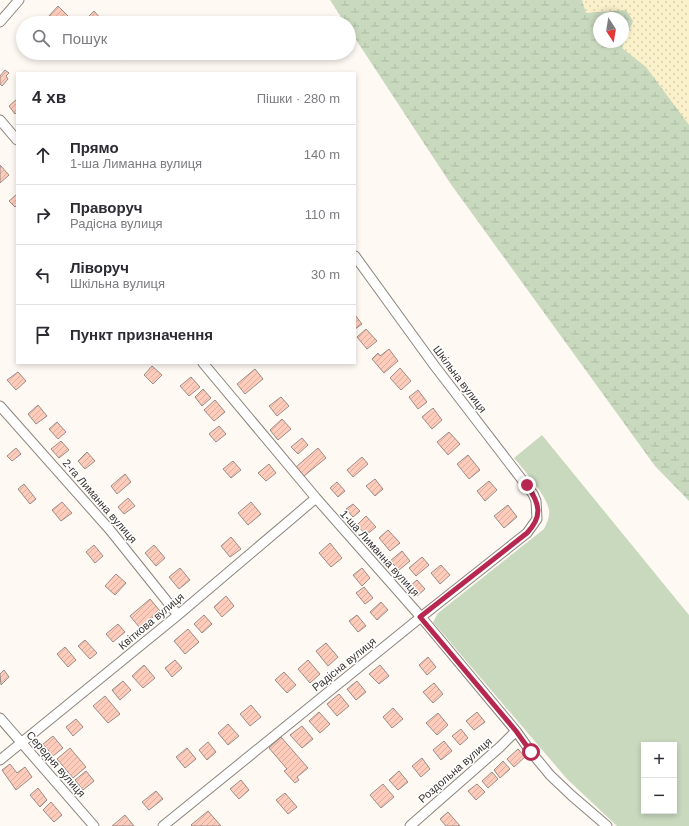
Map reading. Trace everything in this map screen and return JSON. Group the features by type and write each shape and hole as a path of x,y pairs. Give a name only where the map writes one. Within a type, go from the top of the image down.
{"street":[{"path":"0,22 19,0"},
{"path":"0,120 16,139"},
{"name":"Шкільна вулиця","path":"356,257 434,365 533,494 536,501 538,519"},
{"name":"1-ша Лиманна вулиця","path":"204,364 316,498 420,617 516,731 550,775 607,826"},
{"name":"2-га Лиманна вулиця","path":"0,406 110,530 178,615"},
{"name":"Квіткова вулиця","path":"0,760 178,615 316,498"},
{"name":"Радісна вулиця","path":"163,826 420,617 527,533 538,519"},
{"name":"Середня вулиця","path":"0,718 94,826"},
{"name":"Роздольна вулиця","path":"410,826 500,747 516,731"}],"green space":[{"path":"330,0 689,0 689,501 655,466 450,183 356,40 356,16 340,16"},
{"path":"542,435 689,615 689,826 617,826 567,779 433,622 438,613 544,529 548,520 549,510 544,498 514,458"}],"sand":[{"path":"582,0 689,0 689,125 646,67 622,48 629,48 629,31 633,21 629,12 626,10 586,13"}],"building":[{"path":"58,6 68,16 49,16"},
{"path":"94,11 98,16 89,16"},
{"path":"5,70 9,73 6,76 8,79 2,86 0,84 0,76"},
{"path":"16,100 15,114 9,106"},
{"path":"0,165 9,175 0,183"},
{"path":"16,195 15,207 9,201"},
{"path":"356,316 362,324 356,328"},
{"path":"366,329 377,341 367,349 357,337"},
{"path":"389,349 398,361 384,373 372,359 378,353 380,356"},
{"path":"152,366 162,375 153,384 144,375"},
{"path":"400,368 411,381 401,390 390,378"},
{"path":"255,369 263,379 245,394 237,384"},
{"path":"18,372 26,381 16,390 7,380"},
{"path":"191,377 200,387 189,396 180,386"},
{"path":"203,389 211,398 202,406 195,397"},
{"path":"418,390 427,402 418,409 409,397"},
{"path":"281,397 289,406 277,416 269,406"},
{"path":"215,400 225,412 214,421 204,410"},
{"path":"38,405 47,416 36,424 28,414"},
{"path":"433,408 442,420 432,429 422,417"},
{"path":"282,419 291,429 278,440 270,430"},
{"path":"57,422 66,432 58,439 49,429"},
{"path":"219,426 226,434 216,442 209,434"},
{"path":"449,432 460,444 448,455 437,442"},
{"path":"302,438 308,445 298,454 291,447"},
{"path":"61,441 69,450 59,458 51,449"},
{"path":"16,448 21,454 12,461 7,456"},
{"path":"318,448 326,458 304,476 296,467"},
{"path":"87,452 95,461 85,469 78,461"},
{"path":"468,455 480,470 469,479 457,464"},
{"path":"362,457 368,464 353,477 347,470"},
{"path":"233,461 241,470 231,478 223,469"},
{"path":"269,464 276,473 266,481 258,473"},
{"path":"125,474 131,482 117,494 111,486"},
{"path":"375,479 383,489 375,496 366,486"},
{"path":"489,481 497,490 485,501 477,491"},
{"path":"337,482 345,491 338,497 330,488"},
{"path":"24,484 36,499 30,504 18,489"},
{"path":"128,498 135,506 124,514 118,507"},
{"path":"62,502 72,513 61,521 52,510"},
{"path":"251,502 261,514 248,525 238,513"},
{"path":"353,504 360,511 353,517 346,509"},
{"path":"508,505 517,517 504,528 494,516"},
{"path":"366,516 376,527 366,535 357,525"},
{"path":"388,530 400,543 390,551 379,538"},
{"path":"231,537 241,549 230,557 221,546"},
{"path":"330,543 342,558 331,567 319,553"},
{"path":"94,545 103,556 95,563 86,552"},
{"path":"154,545 165,558 156,566 145,553"},
{"path":"402,551 410,561 399,570 390,561"},
{"path":"422,557 429,565 416,576 409,568"},
{"path":"441,565 450,575 440,584 431,573"},
{"path":"180,568 190,580 179,589 169,577"},
{"path":"362,568 370,578 362,586 353,575"},
{"path":"116,574 126,583 115,595 105,586"},
{"path":"417,580 425,589 417,596 409,587"},
{"path":"364,587 373,598 365,604 356,593"},
{"path":"226,596 234,606 222,617 214,607"},
{"path":"150,599 160,611 140,628 130,616"},
{"path":"381,602 388,610 377,620 370,612"},
{"path":"204,615 212,624 202,633 194,624"},
{"path":"357,615 366,626 358,632 349,621"},
{"path":"118,624 125,632 113,642 106,634"},
{"path":"188,629 199,642 185,654 174,641"},
{"path":"85,640 97,653 90,659 78,646"},
{"path":"326,643 338,657 328,666 316,651"},
{"path":"65,647 76,660 68,667 57,654"},
{"path":"428,657 436,667 427,675 419,665"},
{"path":"175,660 182,668 172,677 165,668"},
{"path":"308,660 320,674 310,683 298,669"},
{"path":"144,665 155,678 143,688 132,676"},
{"path":"380,665 389,676 379,684 369,674"},
{"path":"4,670 9,677 1,685 0,674"},
{"path":"284,672 296,685 287,693 275,680"},
{"path":"123,681 131,690 120,700 112,690"},
{"path":"357,681 366,692 356,700 347,689"},
{"path":"434,683 443,694 433,703 423,692"},
{"path":"339,694 349,706 337,716 327,704"},
{"path":"105,696 120,714 108,723 93,706"},
{"path":"251,705 261,717 250,726 240,714"},
{"path":"393,708 403,719 392,728 383,717"},
{"path":"319,712 330,724 320,733 309,721"},
{"path":"477,712 485,722 474,730 466,721"},
{"path":"438,713 448,725 437,735 426,723"},
{"path":"76,719 83,727 73,736 66,727"},
{"path":"228,724 239,736 228,745 218,733"},
{"path":"302,726 313,739 302,748 290,735"},
{"path":"461,729 468,738 460,745 452,736"},
{"path":"53,736 63,748 53,756 43,744"},
{"path":"281,737 308,768 297,777 299,780 295,783 284,771 287,769 269,748"},
{"path":"444,741 452,751 441,760 433,750"},
{"path":"208,742 216,752 207,760 199,750"},
{"path":"70,748 86,767 73,778 57,759"},
{"path":"187,748 196,759 185,768 176,757"},
{"path":"518,749 525,757 514,767 507,759"},
{"path":"422,758 430,769 421,777 412,766"},
{"path":"503,761 510,769 500,778 494,770"},
{"path":"10,764 17,773 25,767 32,777 16,790 2,770"},
{"path":"86,771 94,781 83,790 75,780"},
{"path":"399,771 408,782 398,790 389,780"},
{"path":"492,772 498,779 488,788 482,781"},
{"path":"241,780 249,790 239,799 230,789"},
{"path":"383,784 394,797 381,808 370,795"},
{"path":"477,784 485,792 476,800 468,791"},
{"path":"38,788 47,800 40,807 30,795"},
{"path":"156,791 163,799 149,810 142,802"},
{"path":"285,793 297,807 288,814 276,800"},
{"path":"51,802 62,815 54,822 43,810"},
{"path":"208,811 221,826 191,825"},
{"path":"448,812 460,826 446,826 440,819"},
{"path":"125,815 134,826 112,826"}],"route":[{"path":"527,485 533,494 538,509 538,519 534,526 420,617 516,731 531,752"}]}
